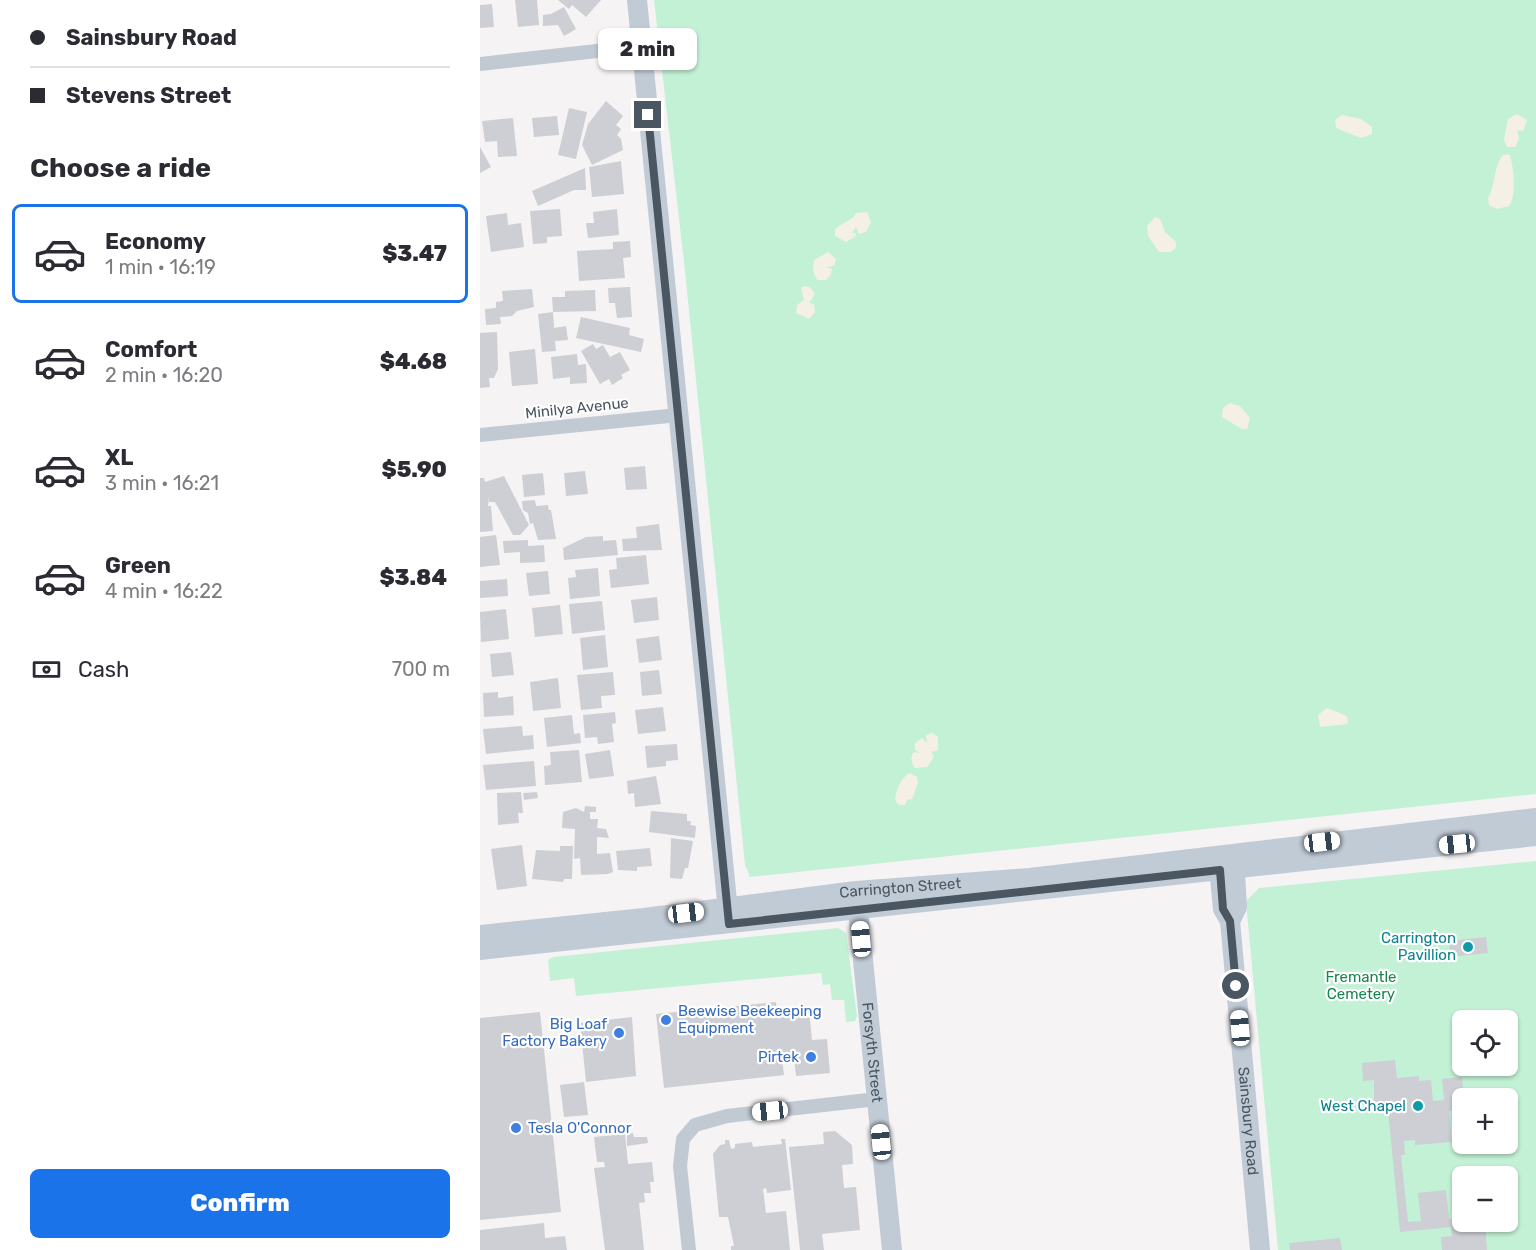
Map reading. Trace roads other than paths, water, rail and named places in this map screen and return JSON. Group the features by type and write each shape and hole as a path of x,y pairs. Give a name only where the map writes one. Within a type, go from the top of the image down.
{"main road":[{"path":"637,0 728,916"},
{"name":"Carrington Street","path":"480,935 728,916 858,911 1536,818"},
{"name":"Carrington Street","path":"480,950 728,916 856,891 1536,836"},
{"name":"Sainsbury Road","path":"1226,861 1237,907 1230,921 1260,1250"},
{"name":"Forsyth Street","path":"856,891 892,1250"}],"street":[{"path":"480,64 642,46"},
{"name":"Minilya Avenue","path":"480,435 678,415"},
{"path":"689,1250 680,1166 683,1139 695,1125 727,1116 877,1099"}],"place":[{"name":"Carrington Pavillion","path":"1468,947"},
{"name":"Beewise Beekeeping Equipment","path":"666,1020"},
{"name":"Big Loaf Factory Bakery","path":"619,1033"},
{"name":"Pirtek","path":"811,1057"},
{"name":"West Chapel","path":"1418,1106"},
{"name":"Tesla O'Connor","path":"516,1128"}],"park label":[{"name":"Fremantle Cemetery","path":"1361,986"}]}
